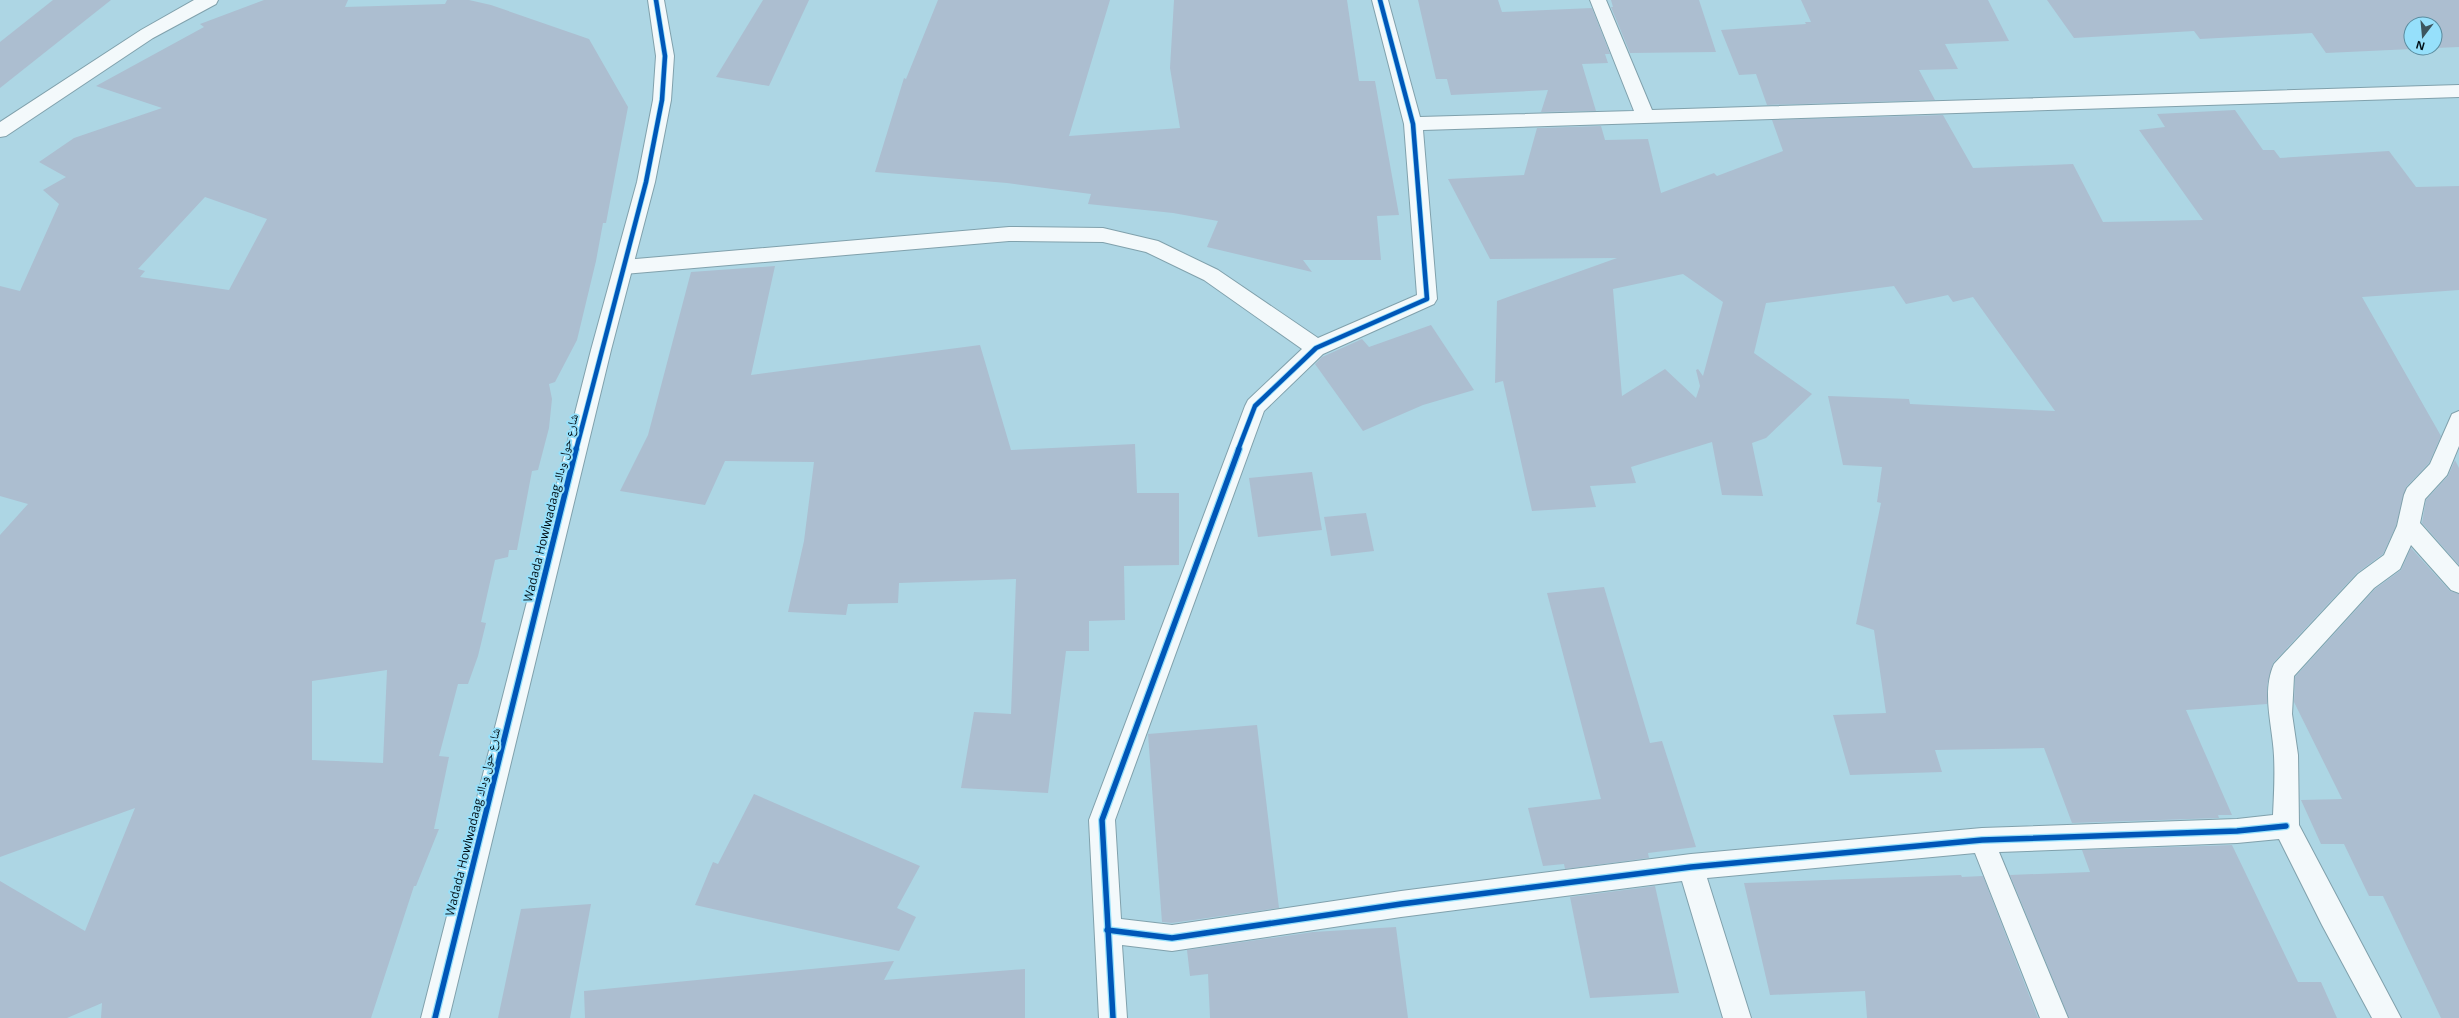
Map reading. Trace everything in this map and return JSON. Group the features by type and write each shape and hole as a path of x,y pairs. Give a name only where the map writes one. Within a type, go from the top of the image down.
{"street":[{"path":"0,130 147,34 200,4 210,0"},
{"name":"Wadada Howlwadaag شارع حول وداك","path":"435,1018 601,350 646,182 662,100 665,56 656,0"},
{"path":"1113,1018 1102,820 1129,742 1255,406 1316,348 1427,299 1413,124 1380,0"},
{"path":"1598,0 1646,117"},
{"path":"1413,124 2459,91"},
{"path":"624,267 1009,234 1104,235 1151,246 1211,275 1316,348"},
{"path":"2387,1018 2331,916 2286,826 2286,755 2280,714 2282,672 2366,581 2392,562 2408,526 2415,495 2439,469 2459,420"},
{"path":"2408,526 2459,583"},
{"path":"1107,930 1172,938 1402,904 1691,867 1982,840 2237,831 2286,826"},
{"path":"1982,840 2054,1018"},
{"path":"1691,867 1736,1018"}],"building":[{"path":"53,0 111,0 0,88 0,42"},
{"path":"264,0 348,0 345,7 445,4 447,0 469,0 491,5 589,39 628,107 606,223 603,223 596,261 577,340 555,382 549,384 552,399 549,428 538,470 532,471 517,550 509,550 508,557 495,560 481,622 486,623 478,656 468,684 458,684 439,756 449,757 434,829 439,829 416,886 414,886 371,1018 101,1018 102,1003 67,1018 0,1018 0,881 85,931 135,808 0,857 0,535 28,504 0,496 0,286 20,291 59,204 43,190 66,177 39,162 74,138 162,108 96,86 204,27 200,24","holes":["205,197 267,219 229,290 140,277 145,271 138,269","387,670 383,763 312,760 312,681"]},
{"path":"763,0 809,0 769,86 716,77"},
{"path":"938,0 1110,0 1069,136 1180,128 1170,68 1174,0 1347,0 1359,81 1375,81 1399,215 1377,216 1381,260 1303,260 1312,272 1207,247 1218,221 1173,213 1088,204 1091,194 1007,183 875,172 904,78 906,79"},
{"path":"1418,0 1498,0 1502,12 1592,8 1610,54 1605,54 1608,63 1582,64 1596,111 1541,112 1548,90 1451,95 1447,79 1436,79"},
{"path":"1611,0 1699,0 1716,52 1630,53 1611,7 1613,7"},
{"path":"1801,0 1988,0 2009,41 1945,44 1958,69 1919,70 1935,100 1767,105 1756,74 1739,75 1721,30 1806,24 1805,22 1811,22"},
{"path":"2047,0 2459,0 2459,47 2443,48 2443,16 2403,16 2403,49 2326,53 2312,33 2200,39 2194,31 2074,38"},
{"path":"2235,110 2263,150 2274,150 2280,158 2389,151 2416,187 2459,186 2459,290 2362,297 2441,436 2429,463 2406,487 2396,526 2383,554 2357,573 2273,663 2267,686 2267,704 2186,710 2232,815 2218,815 2219,818 2072,823 2044,748 1935,750 1942,772 1850,775 1833,715 1886,713 1874,630 1856,624 1881,503 1877,502 1882,467 1843,465 1828,396 1909,399 1910,404 2055,411 1973,297 1953,302 1948,295 1906,304 1894,286 1766,303 1754,353 1812,394 1766,438 1752,443 1763,496 1722,495 1712,442 1631,467 1636,483 1590,486 1596,507 1532,511 1503,381 1495,383 1497,301 1617,258 1490,259 1448,179 1524,175 1537,128 1601,126 1605,140 1648,139 1661,193 1714,173 1717,176 1783,151 1772,120 1943,115 1973,168 2073,164 2103,222 2203,220 2139,130 2165,127 2157,114","holes":["1683,274 1723,302 1703,376 1698,369 1696,370 1700,386 1696,398 1665,369 1622,396 1613,289"]},
{"path":"775,266 751,375 980,345 1011,450 1135,444 1137,493 1179,493 1179,565 1124,566 1125,620 1089,621 1089,651 1066,651 1048,793 961,788 974,712 1011,714 1016,579 899,583 898,603 848,604 846,615 788,612 804,541 814,462 725,461 705,505 620,491 648,435 691,272"},
{"path":"1431,325 1474,390 1423,405 1363,431 1315,364 1322,357 1362,339 1369,347"},
{"path":"2455,460 2459,468 2459,565 2422,523 2426,500 2448,476"},
{"path":"1312,472 1322,530 1258,537 1249,478"},
{"path":"1366,513 1374,551 1331,556 1324,517"},
{"path":"2411,548 2450,591 2459,594 2459,1018 2441,1018 2383,896 2369,896 2344,844 2321,844 2301,800 2342,799 2294,702 2295,677 2375,589 2401,570"},
{"path":"1604,587 1650,743 1662,741 1696,847 1648,853 1649,858 1565,869 1564,864 1543,866 1528,808 1601,799 1547,593"},
{"path":"1257,725 1279,908 1172,923 1162,922 1148,734"},
{"path":"754,794 920,866 897,908 916,917 899,951 695,905 713,862 718,864"},
{"path":"2232,845 2298,982 2321,982 2337,1018 2069,1018 2010,875 2090,872 2082,850"},
{"path":"1961,875 1962,877 1983,876 2038,1018 1867,1018 1865,991 1770,995 1744,883"},
{"path":"1655,886 1679,993 1590,998 1570,897"},
{"path":"591,904 570,1018 498,1018 521,909"},
{"path":"1396,927 1408,1018 1210,1018 1208,974 1190,976 1187,950 1313,932"},
{"path":"894,961 884,980 1025,969 1025,1018 585,1018 584,991"}],"cycle path":[{"path":"435,1018 601,350 646,182 662,100 665,56 656,0"},
{"path":"1113,1018 1102,820 1129,742 1255,406 1316,348 1427,299 1413,124 1380,0"},
{"path":"1107,930 1172,938 1401,904 1691,867 1982,840 2237,831 2286,826"}]}
